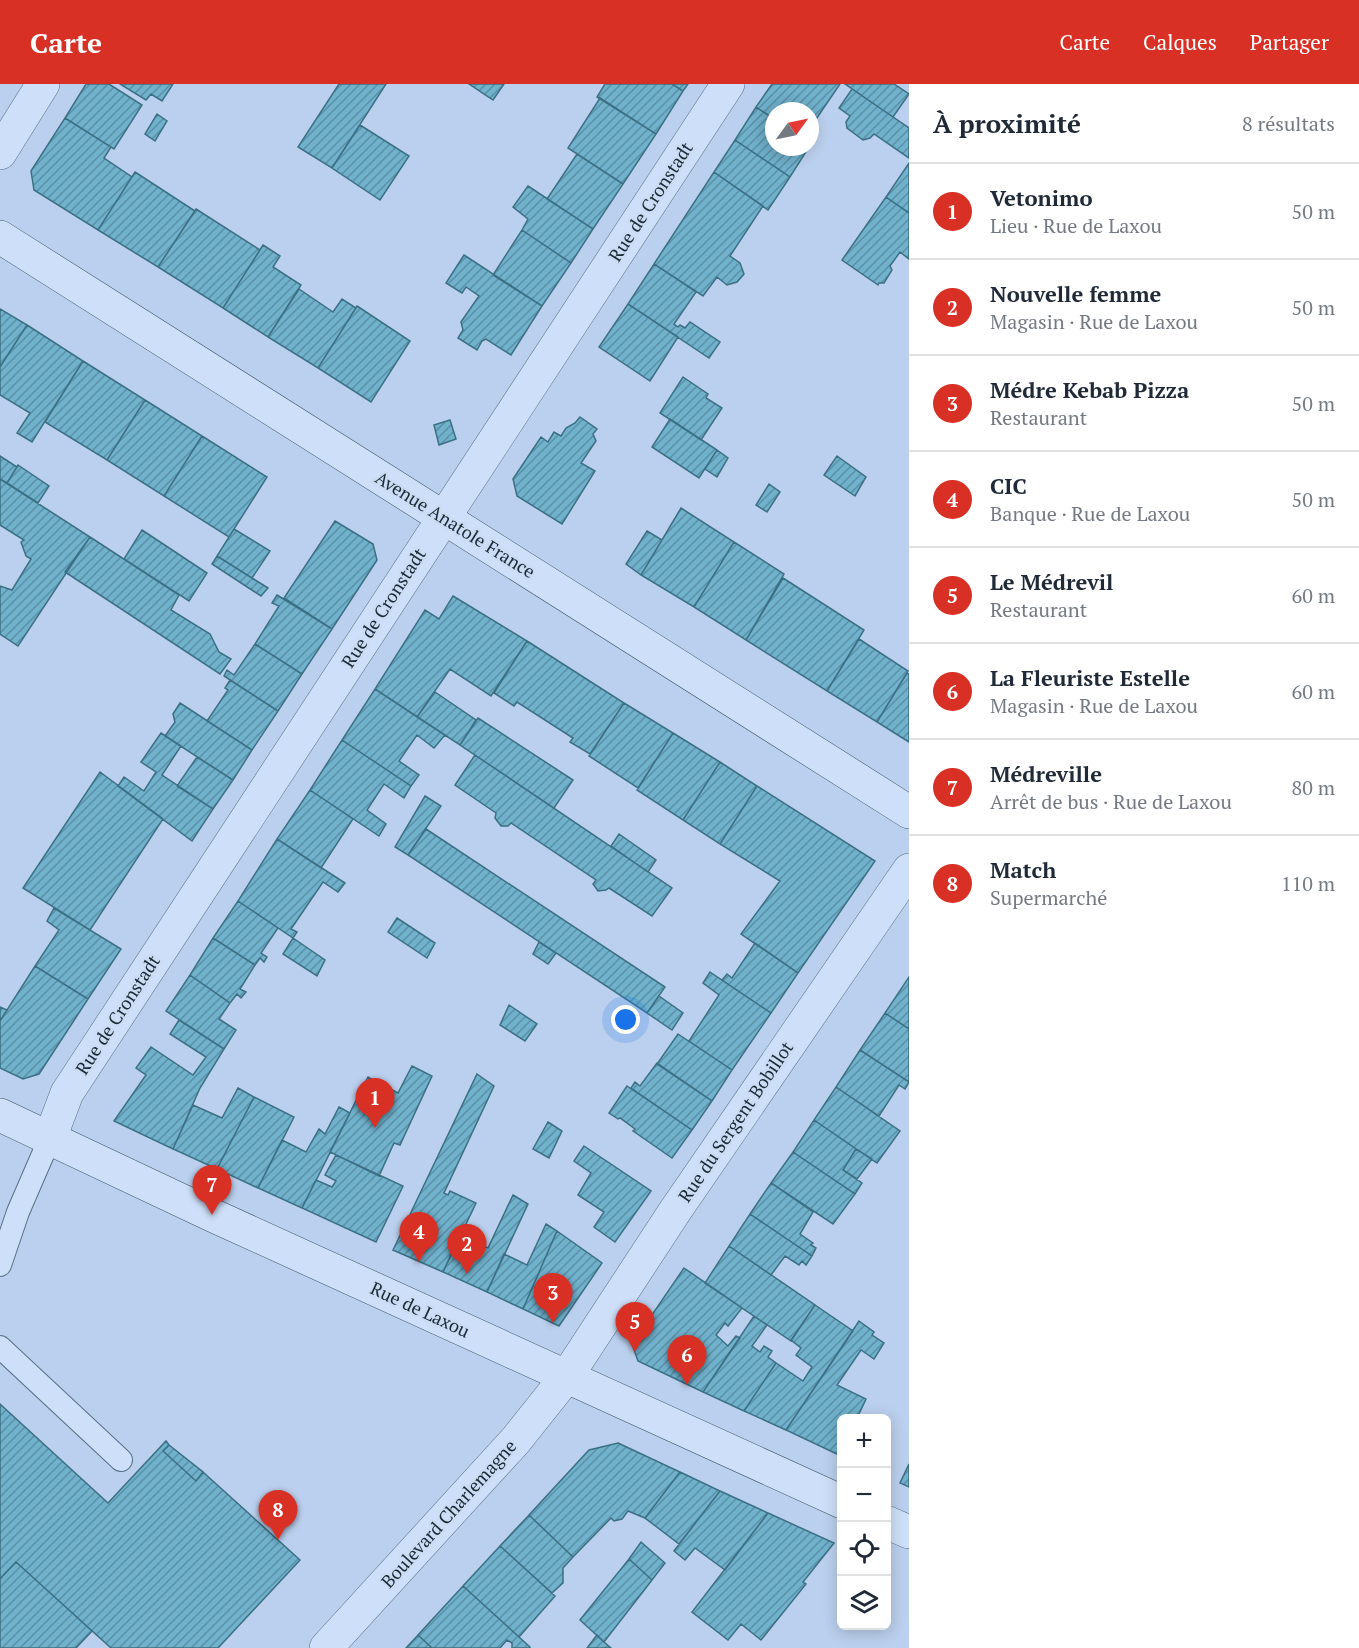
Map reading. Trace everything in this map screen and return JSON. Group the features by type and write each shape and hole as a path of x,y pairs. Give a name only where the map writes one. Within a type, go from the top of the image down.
{"street":[{"path":"0,153 43,84"},
{"name":"Rue de Cronstadt","path":"50,1138 67,1094 728,84"},
{"name":"Avenue Anatole France","path":"0,237 909,812"},
{"name":"Rue du Sergent Bobillot","path":"567,1376 675,1211 909,870"},
{"name":"Rue de Laxou","path":"0,1114 234,1225 837,1500"},
{"name":"Boulevard Charlemagne","path":"326,1648 516,1440 567,1376"},
{"path":"891,1524 909,1532"}],"lane":[{"path":"0,1265 18,1212 50,1138"},
{"path":"0,1347 121,1460"}],"building":[{"path":"86,84 109,84 142,105 114,149 65,118"},
{"path":"120,84 173,84 162,101 151,94 146,100"},
{"path":"339,84 386,84 332,168 298,147"},
{"path":"469,84 504,84 493,100"},
{"path":"605,84 672,84 683,91 656,134 597,97"},
{"path":"672,84 688,84 683,91"},
{"path":"772,84 840,84 819,115 819,102 765,102 765,113 756,107"},
{"path":"845,84 894,84 909,94 893,117"},
{"path":"852,89 909,128 909,158 874,134 863,140 847,128 846,122 850,116 839,108"},
{"path":"600,98 656,134 623,184 568,148"},
{"path":"756,107 765,113 765,156 803,156 790,177 735,140"},
{"path":"157,114 167,121 155,141 145,134"},
{"path":"65,118 111,147 104,158 132,177 98,230 34,190 31,171"},
{"path":"360,125 409,156 380,200 332,168"},
{"path":"735,140 790,177 768,210 714,172"},
{"path":"577,154 623,184 593,229 547,199"},
{"path":"909,163 909,213 886,197"},
{"path":"135,172 195,211 158,267 98,230"},
{"path":"714,172 763,206 730,256 740,263 744,274 737,282 727,285 717,277 703,296 654,264"},
{"path":"528,186 593,229 571,263 522,230 528,219 513,207"},
{"path":"886,197 909,213 909,259 900,252 890,266 892,270 884,283 878,285 842,260"},
{"path":"196,209 260,250 223,308 158,267"},
{"path":"522,230 571,263 542,306 493,275"},
{"path":"263,245 280,256 273,267 301,285 268,337 223,308"},
{"path":"464,255 542,306 511,355 486,339 482,341 477,350 458,338 463,330 461,322 479,296 466,287 462,293 446,283"},
{"path":"654,264 696,292 674,324 685,328 690,322 720,342 709,358 628,304"},
{"path":"299,289 333,312 342,299 356,308 318,368 268,337"},
{"path":"628,304 678,337 650,381 599,347"},
{"path":"357,306 410,341 371,402 318,368"},
{"path":"0,309 27,325 0,367"},
{"path":"27,325 83,361 32,442 17,433 30,413 0,395 0,367"},
{"path":"83,361 145,400 107,460 45,422"},
{"path":"683,377 708,394 706,398 722,408 701,440 660,413"},
{"path":"145,400 202,436 164,496 107,460"},
{"path":"580,417 597,429 593,434 596,441 581,463 595,471 562,524 517,496 513,479 541,437 548,442 554,432 561,436 566,428"},
{"path":"670,419 717,450 699,478 652,447"},
{"path":"450,420 456,439 439,445 434,425"},
{"path":"202,436 267,477 229,537 164,496"},
{"path":"717,450 728,458 717,477 705,469"},
{"path":"0,456 17,467 7,483 0,479"},
{"path":"837,456 866,477 855,496 824,475"},
{"path":"18,465 49,486 38,503 7,483"},
{"path":"0,479 90,537 18,646 0,634 0,586 12,590 31,559 26,556 21,542 24,540 0,525"},
{"path":"769,484 780,492 767,512 756,505"},
{"path":"681,508 734,542 694,607 641,575"},
{"path":"335,521 373,544 377,560 332,629 284,598"},
{"path":"234,529 270,551 252,578 217,556"},
{"path":"142,530 207,573 189,601 124,559"},
{"path":"647,531 662,540 641,575 626,564"},
{"path":"90,537 179,595 171,610 210,634 219,652 231,659 220,674 65,572"},
{"path":"734,542 784,574 746,640 694,607"},
{"path":"217,556 268,588 261,596 212,564"},
{"path":"783,578 864,630 827,691 746,640"},
{"path":"277,595 332,629 302,674 255,644 279,606 272,603"},
{"path":"453,596 527,641 491,696 450,669 417,717 375,689 425,610 439,619"},
{"path":"859,639 908,671 877,722 827,691"},
{"path":"527,641 624,703 590,754 570,742 573,738 517,702 514,706 494,693"},
{"path":"255,644 302,674 278,711 224,676 227,670 234,675"},
{"path":"907,673 909,674 909,742 877,722"},
{"path":"230,680 278,711 252,750 207,721 228,690 225,688"},
{"path":"375,689 445,735 434,748 417,735 399,761 419,775 411,786 342,740"},
{"path":"435,692 476,720 460,745 417,717"},
{"path":"180,703 252,750 233,780 165,736 175,722 173,714"},
{"path":"624,703 673,733 638,788 589,756"},
{"path":"478,718 573,780 554,808 460,745"},
{"path":"161,733 181,746 162,775 213,809 192,841 118,786 124,777 144,791 156,772 141,762"},
{"path":"673,733 720,762 683,820 637,790"},
{"path":"342,740 411,786 404,798 384,784 367,810 386,824 379,836 310,790"},
{"path":"475,755 672,888 652,916 609,888 598,891 593,884 596,880 511,823 508,826 501,826 495,818 496,813 455,785"},
{"path":"197,757 233,780 213,809 177,786"},
{"path":"720,762 757,786 720,844 683,820"},
{"path":"100,772 163,819 90,930 23,888"},
{"path":"757,786 875,861 798,973 741,934 780,881 720,844"},
{"path":"310,790 353,819 321,868 277,839"},
{"path":"425,796 441,806 408,855 395,847"},
{"path":"426,829 665,987 647,1013 408,855"},
{"path":"619,834 656,860 648,872 611,846"},
{"path":"277,839 345,883 338,892 323,882 291,929 297,932 293,938 238,901"},
{"path":"238,901 278,928 261,953 267,957 264,962 260,958 255,965 213,938"},
{"path":"54,908 121,949 88,999 35,966 59,930 47,921"},
{"path":"397,918 435,943 427,958 388,932"},
{"path":"213,938 255,965 240,989 246,992 241,998 237,994 230,1003 190,975"},
{"path":"293,938 325,960 317,976 283,954"},
{"path":"539,942 556,953 548,964 533,954"},
{"path":"755,943 798,973 771,1013 722,980 727,974 732,978"},
{"path":"35,966 88,999 39,1074 23,1079 0,1068 0,1021"},
{"path":"710,972 771,1013 732,1070 689,1041 719,995 703,983"},
{"path":"190,975 230,1003 219,1019 236,1030 224,1049 166,1011"},
{"path":"909,977 909,1029 885,1013"},
{"path":"659,996 683,1013 672,1030 647,1013"},
{"path":"509,1005 537,1024 525,1041 500,1025"},
{"path":"0,1007 7,1010 0,1021"},
{"path":"885,1013 909,1029 909,1082 860,1050"},
{"path":"179,1020 224,1049 200,1088 173,1149 114,1121 146,1075 136,1068 151,1047 193,1075 206,1057 170,1034"},
{"path":"678,1034 732,1070 712,1101 657,1064"},
{"path":"860,1050 909,1082 905,1089 899,1085 879,1116 836,1087"},
{"path":"657,1063 712,1101 692,1130 631,1088 635,1082 640,1086"},
{"path":"412,1066 432,1076 400,1145 394,1143 379,1176 330,1152 368,1077 398,1093"},
{"path":"477,1074 494,1086 444,1193 448,1195 450,1191 476,1203 443,1272 393,1250"},
{"path":"627,1086 692,1130 672,1158 633,1131 635,1129 620,1118 609,1113"},
{"path":"836,1087 900,1131 877,1163 814,1120"},
{"path":"238,1088 254,1097 217,1169 173,1149 193,1105 222,1118"},
{"path":"254,1097 294,1117 258,1188 217,1169"},
{"path":"339,1107 350,1113 302,1208 258,1188 282,1140 306,1152 319,1129 325,1134"},
{"path":"814,1120 856,1149 843,1170 862,1183 855,1194 793,1152"},
{"path":"548,1122 562,1131 549,1158 533,1149"},
{"path":"584,1146 651,1191 615,1242 594,1227 604,1212 578,1195 591,1173 574,1161"},
{"path":"856,1149 872,1159 857,1179 843,1170"},
{"path":"793,1152 855,1194 833,1224 771,1183"},
{"path":"336,1155 403,1186 376,1242 302,1208 316,1180 332,1187 336,1181 325,1175"},
{"path":"771,1183 813,1212 800,1234 816,1248 812,1256 750,1214"},
{"path":"513,1195 528,1204 487,1292 443,1272 460,1235 488,1248"},
{"path":"750,1214 812,1256 806,1265 802,1261 799,1265 785,1256 771,1275 729,1246"},
{"path":"546,1224 557,1231 523,1309 487,1292 504,1254 527,1265"},
{"path":"557,1231 602,1263 559,1326 523,1309"},
{"path":"729,1246 815,1305 791,1341 705,1283"},
{"path":"684,1268 742,1308 728,1326 725,1323 716,1335 728,1346 736,1336 740,1338 703,1392 638,1361 632,1344"},
{"path":"815,1305 853,1331 786,1430 744,1411 776,1363 803,1381 812,1367 796,1355 801,1348 791,1340"},
{"path":"754,1316 767,1325 752,1346 760,1352 764,1346 772,1351 768,1357 776,1363 744,1411 703,1392"},
{"path":"859,1321 874,1332 872,1335 884,1343 874,1359 861,1350 837,1385 866,1399 859,1414 837,1414 837,1454 786,1430"},
{"path":"0,1404 108,1503 166,1441 169,1445 163,1451 196,1481 203,1472 300,1560 218,1648 111,1648 16,1562 0,1579"},
{"path":"618,1443 680,1472 645,1518 628,1511 622,1519 614,1521 611,1518 573,1557 529,1515 589,1450"},
{"path":"169,1445 203,1472 196,1481 163,1451"},
{"path":"909,1464 909,1487 900,1483"},
{"path":"680,1472 720,1491 679,1544 645,1518"},
{"path":"720,1491 768,1513 725,1570 695,1548 685,1560 674,1551"},
{"path":"768,1513 834,1543 803,1582 806,1584 761,1640 741,1624 728,1640 692,1612"},
{"path":"529,1515 573,1557 563,1568 563,1583 552,1593 500,1546"},
{"path":"641,1542 665,1563 652,1580 629,1559"},
{"path":"500,1546 555,1596 519,1637 463,1586"},
{"path":"629,1559 652,1580 604,1642 580,1620"},
{"path":"16,1562 92,1631 76,1648 0,1648 0,1579"},
{"path":"463,1586 530,1648 512,1648 512,1643 507,1640 500,1648 432,1648 418,1635"},
{"path":"418,1635 432,1648 406,1648"},
{"path":"597,1635 604,1642 611,1648 587,1648"}],"place":[{"name":"Vetonimo","path":"375,1128"},
{"name":"Médreville","path":"212,1215"},
{"name":"CIC","path":"419,1262"},
{"name":"Nouvelle femme","path":"467,1274"},
{"name":"Médre Kebab Pizza","path":"553,1323"},
{"name":"Le Médrevil","path":"635,1352"},
{"name":"La Fleuriste Estelle","path":"687,1385"},
{"name":"Match","path":"278,1540"}]}
